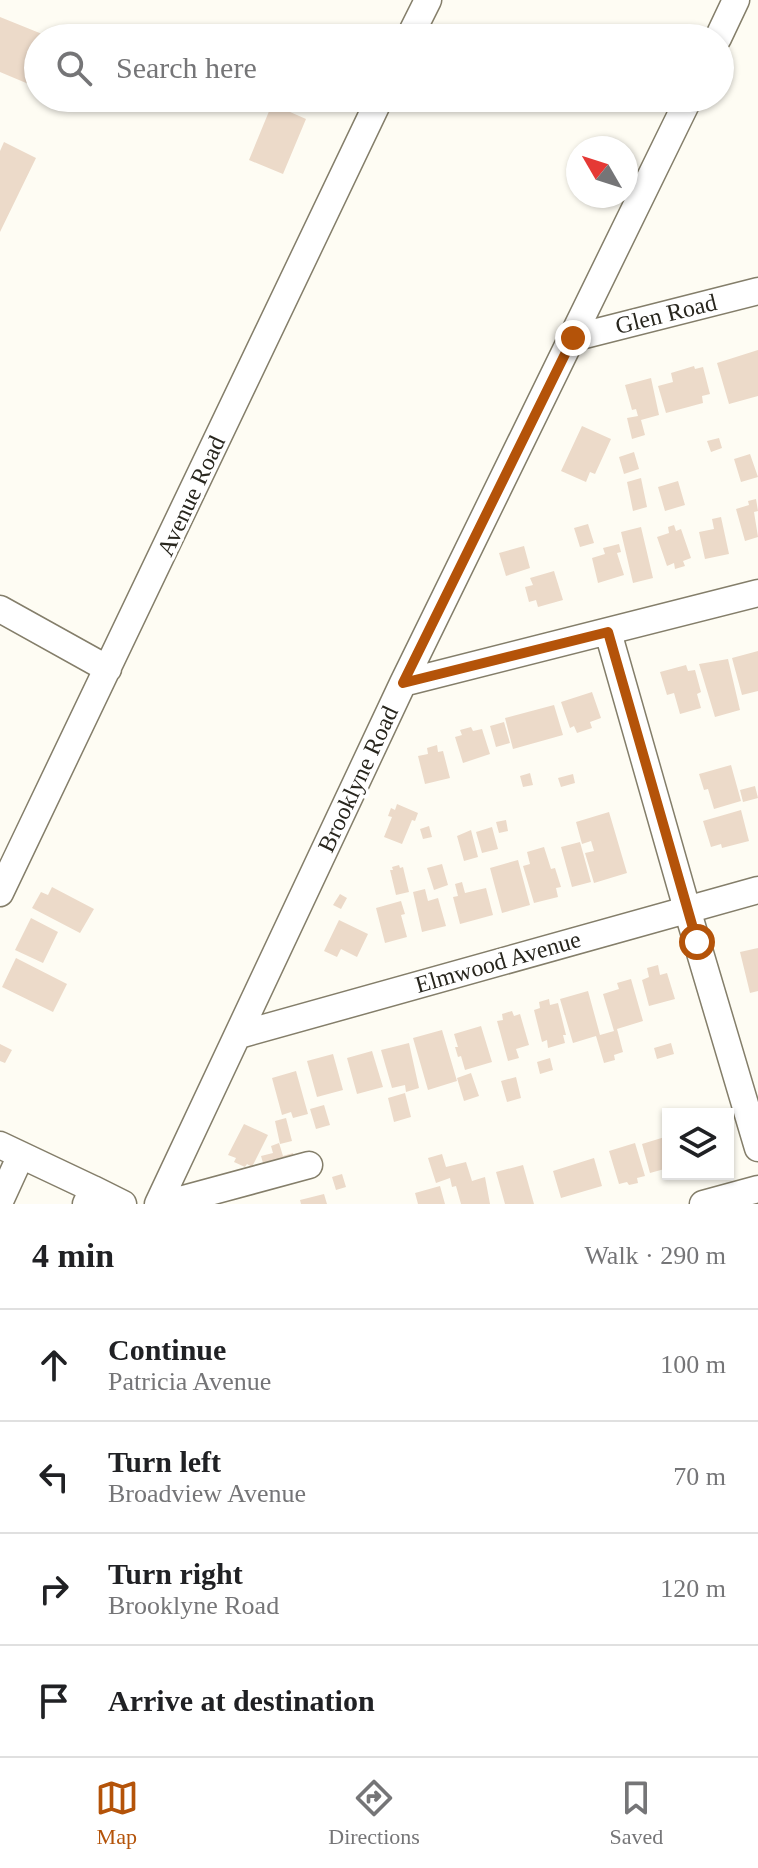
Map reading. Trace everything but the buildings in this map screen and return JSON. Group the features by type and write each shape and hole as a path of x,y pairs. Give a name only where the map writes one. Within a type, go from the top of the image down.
{"street":[{"path":"416,24 428,0"},
{"path":"723,24 731,2"},
{"name":"Avenue Road","path":"0,893 373,112"},
{"name":"Brooklyne Road","path":"158,1204 403,683 682,112"},
{"name":"Glen Road","path":"573,338 758,291"},
{"path":"403,683 758,593"},
{"path":"0,609 108,669"},
{"path":"608,632 758,1148"},
{"name":"Elmwood Avenue","path":"239,1035 758,890"},
{"path":"0,1201 10,1150 90,1196 123,1204"},
{"path":"165,1204 309,1165"},
{"path":"703,1204 758,1189"}],"route":[{"path":"573,338 403,683 608,632 697,942"}]}
